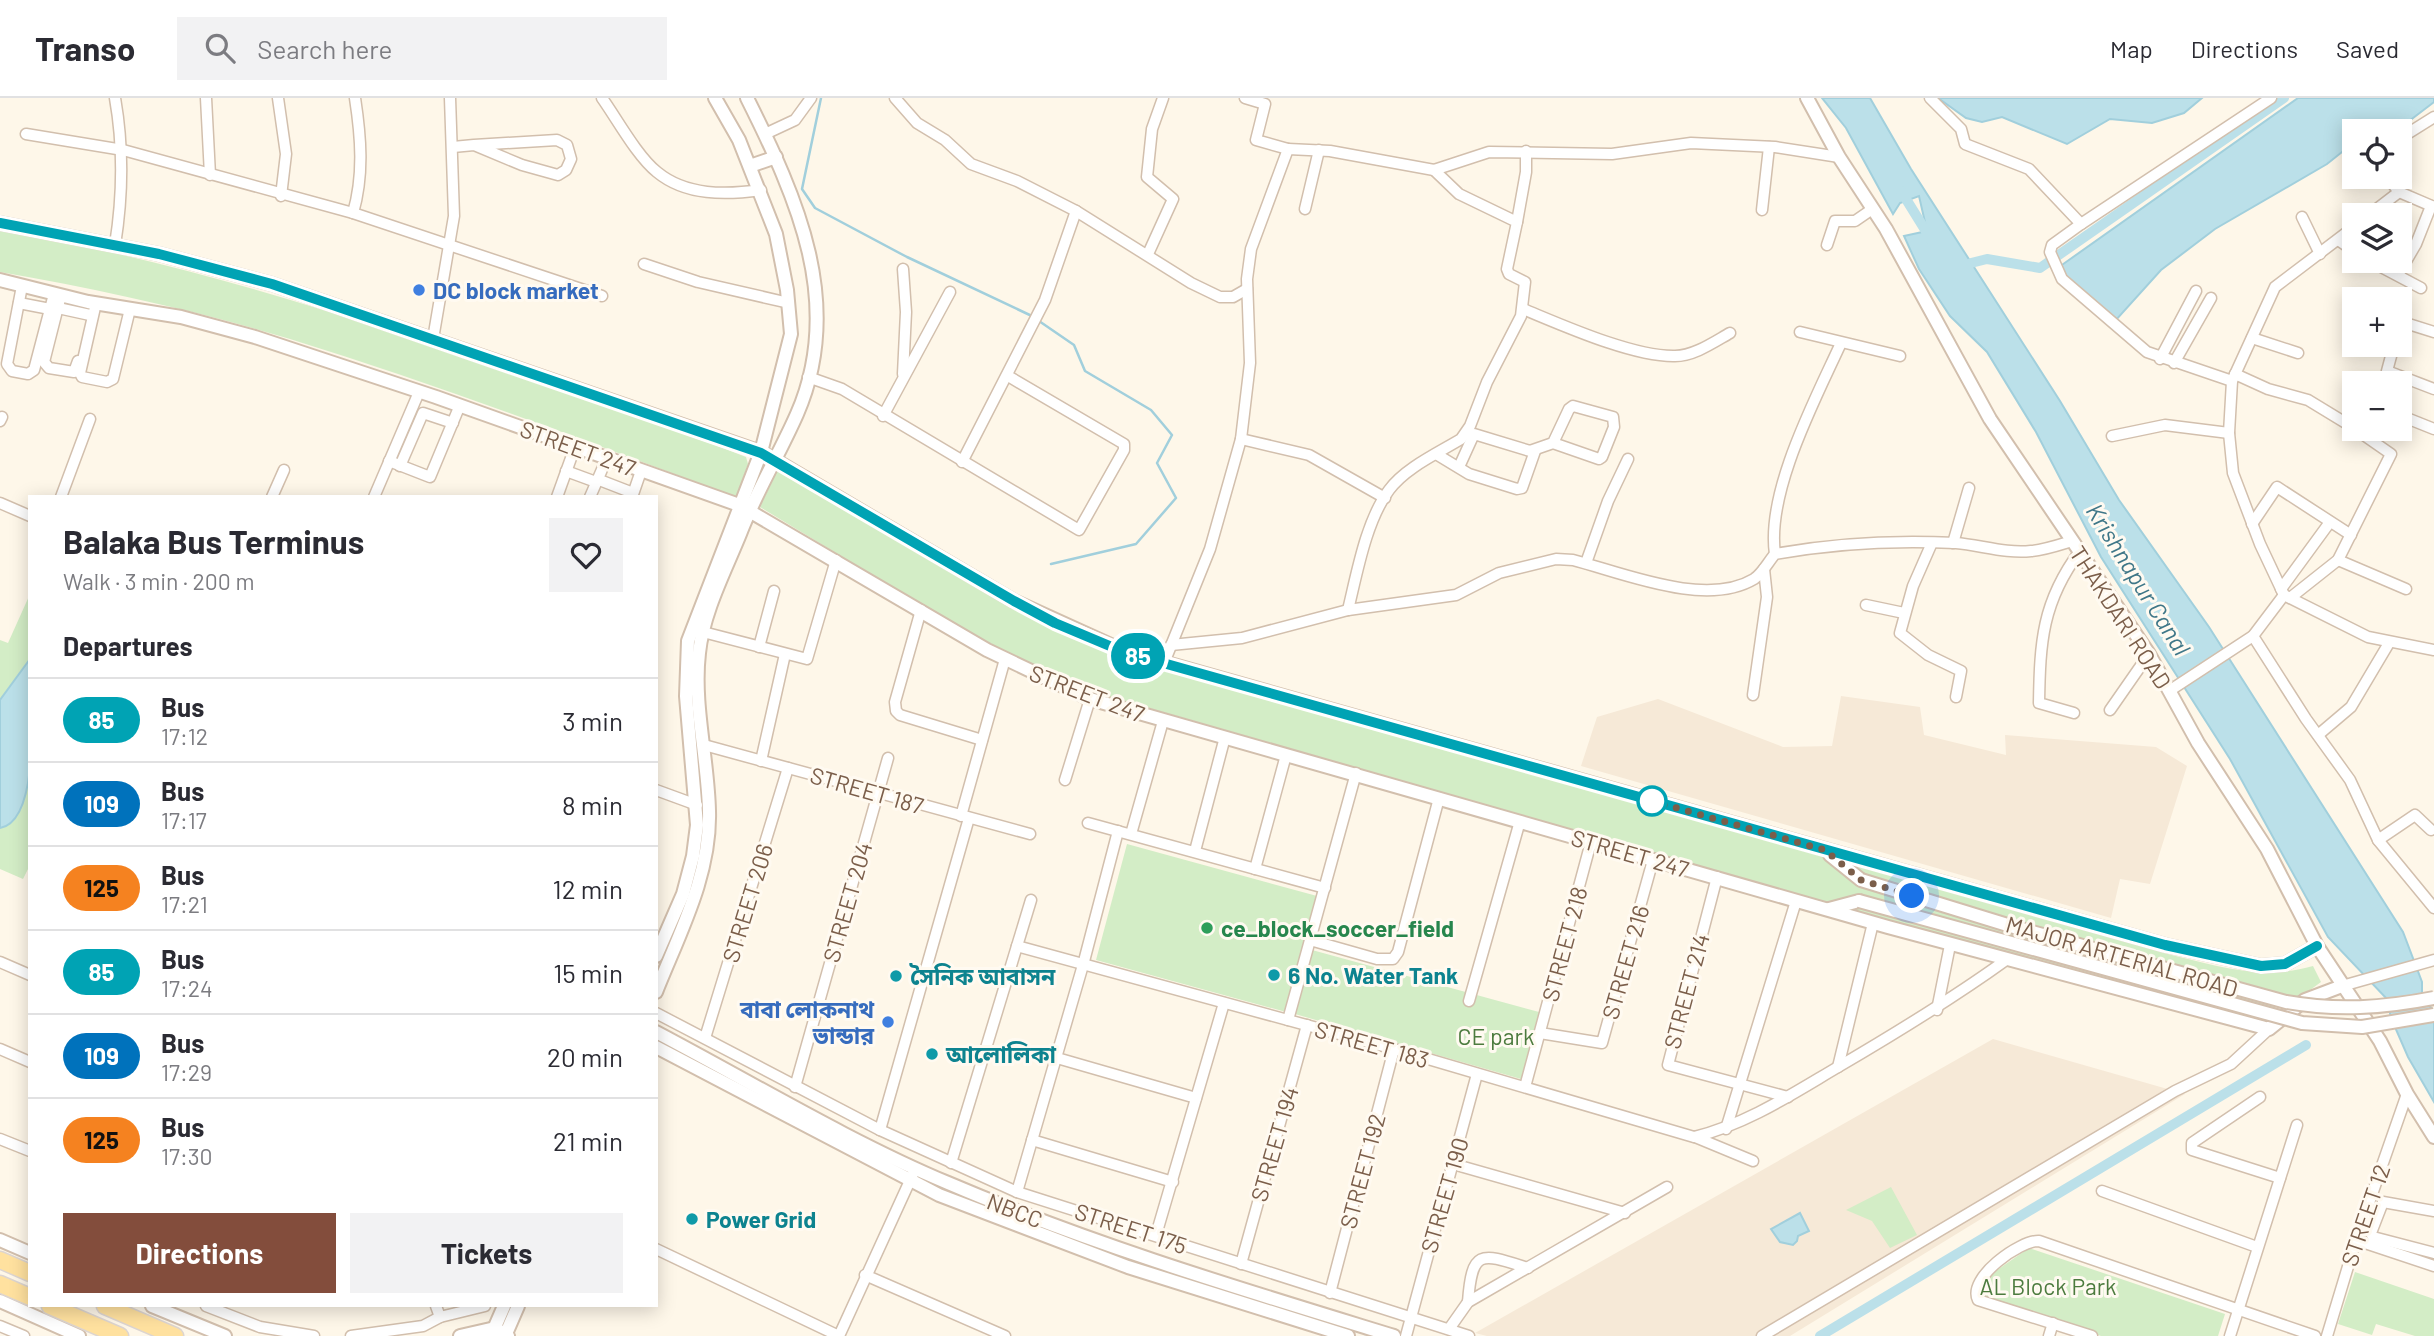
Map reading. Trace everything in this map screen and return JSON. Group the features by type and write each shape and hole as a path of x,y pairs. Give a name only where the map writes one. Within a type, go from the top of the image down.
{"main road":[{"path":"0,1260 28,1272"},
{"path":"0,1284 28,1296"},
{"path":"52,1307 120,1336"},
{"path":"107,1307 175,1336"}],"street":[{"path":"115,98 123,150 121,207 115,246"},
{"path":"205,98 210,175"},
{"path":"278,98 286,154 281,196"},
{"path":"353,213 360,189 362,161 355,98"},
{"path":"433,339 454,216 450,98"},
{"path":"602,98 658,174 698,190 726,195 761,190"},
{"path":"658,987 692,903 706,852 709,813 698,674 703,632 761,453 791,334 789,303 776,234 761,190 715,98"},
{"path":"658,951 688,877 693,856 697,805 686,696 686,653 691,628 744,508 797,413 818,333 817,296 812,265 790,192 747,98"},
{"path":"765,134 795,120 811,98"},
{"path":"895,98 918,123 945,140 971,164 1017,181 1076,211 1148,254 1164,269 1215,296 1229,298 1247,289"},
{"path":"1148,254 1173,199 1147,177 1152,129 1163,98"},
{"path":"1245,98 1265,104 1256,140 1288,149 1319,150 1434,170 1489,152 1612,154 1691,143 1769,147 1839,157"},
{"name":"THAKDARI ROAD","path":"1807,98 1839,157 1871,210 1886,229 1990,419 2174,688 2198,744 2267,849 2317,946 2379,1041 2434,1137"},
{"path":"1930,98 1961,129 1965,144 2029,169 2081,224"},
{"path":"2271,98 2081,224 2052,245 2051,256 2062,279 2147,352 2160,359 2308,400 2342,421"},
{"path":"2412,131 2434,117"},
{"path":"26,134 123,150 281,196 353,213 602,296"},
{"path":"453,147 474,145 557,140 567,145 571,159 566,170 558,175 522,165 474,145"},
{"path":"1762,210 1769,147"},
{"path":"1164,663 1210,550 1241,439 1250,363 1247,289 1251,249 1288,149"},
{"path":"1305,209 1319,150"},
{"path":"1348,610 1362,552 1385,498 1404,476 1461,439 1468,431 1487,382 1523,309 1525,282 1509,274 1507,269 1526,172 1526,151"},
{"path":"750,166 776,157"},
{"path":"1434,170 1459,194 1517,222"},
{"path":"2397,189 2433,207 2398,275"},
{"path":"2385,203 2399,192"},
{"path":"1827,245 1835,221 1855,221 1871,210"},
{"path":"962,462 1009,376 1036,319 1076,211"},
{"path":"2302,217 2320,254"},
{"path":"0,223 115,246 272,284 761,453 1055,623 1124,652 2165,945 2261,966 2285,964 2317,946"},
{"path":"2342,237 2275,287 2234,378 2229,433 2233,473 2252,524 2285,594 2368,637 2434,650"},
{"path":"2338,240 2342,243"},
{"path":"644,264 698,282 789,303"},
{"path":"903,270 906,312 903,378"},
{"path":"2394,273 2421,288"},
{"name":"STREET 247","path":"0,280 22,286 56,302 181,317 252,336 460,405 744,508 1005,659 1090,699 1950,945 2269,1029"},
{"path":"22,286 7,364 12,371 28,374 34,370 56,302"},
{"path":"2160,359 2196,290"},
{"path":"883,416 950,292"},
{"path":"2174,363 2211,298"},
{"path":"19,303 56,302"},
{"path":"56,302 44,362 49,368 74,372 93,307"},
{"path":"93,307 80,373 82,377 107,382 113,379 130,309"},
{"path":"1523,309 1594,337 1665,355 1684,355 1730,334"},
{"path":"2412,327 2434,332"},
{"path":"1800,332 1900,356"},
{"path":"2252,338 2298,353"},
{"path":"1171,645 1242,638 1348,610 1456,595 1499,573 1556,559 1586,563 1701,592 1748,581 1764,569 1775,554 1774,517 1802,430 1841,343"},
{"path":"2391,357 2387,371 2434,389"},
{"path":"808,377 842,389 1077,530 1081,528 1125,450 1121,442 1009,376"},
{"path":"375,495 419,392"},
{"path":"389,461 430,477 460,405"},
{"path":"1459,467 1474,434 1535,451 1553,443 1573,406 1613,417 1614,427 1599,459 1553,443"},
{"path":"400,466 423,413 453,423"},
{"path":"62,495 90,419"},
{"path":"2412,420 2434,429"},
{"path":"2112,436 2165,425 2229,433"},
{"path":"1241,439 1309,455 1385,498"},
{"path":"2285,594 2339,560 2358,515 2391,454 2372,441"},
{"path":"558,495 575,447"},
{"path":"1436,454 1490,482 1521,489 1535,451"},
{"path":"591,495 609,459"},
{"path":"1586,563 1608,501 1628,459"},
{"path":"273,495 284,470"},
{"path":"566,471 632,495 641,471"},
{"path":"596,495 599,482"},
{"path":"2252,524 2275,486 2351,535"},
{"path":"1953,543 1969,488"},
{"path":"0,503 28,515"},
{"path":"2174,688 2253,636 2285,594 2330,522"},
{"path":"1775,554 1861,542 1931,545 1953,543 2032,551 2076,546"},
{"path":"1931,545 1900,629 1903,637 1928,655 1961,671 1956,696"},
{"path":"2074,713 2039,703 2040,652 2056,586 2076,546"},
{"path":"703,632 807,659 836,560"},
{"path":"2339,560 2406,589"},
{"path":"1753,695 1767,597 1764,569"},
{"path":"759,647 774,591"},
{"path":"1866,606 1904,613"},
{"path":"921,610 895,702 896,711 900,715 982,740"},
{"path":"2253,636 2350,780 2378,840 2434,908"},
{"path":"2318,735 2351,707 2389,643"},
{"path":"761,761 785,654"},
{"path":"2110,710 2149,654"},
{"path":"880,1130 1005,659"},
{"path":"1065,780 1090,699"},
{"path":"1131,834 1163,721"},
{"path":"1195,851 1225,737"},
{"name":"STREET 187","path":"704,745 1030,834"},
{"path":"1255,869 1286,755"},
{"name":"STREET 204","path":"795,1087 888,758"},
{"name":"STREET 206","path":"705,1038 788,768"},
{"path":"1288,1020 1356,773"},
{"path":"658,791 697,805"},
{"path":"1310,940 1377,959 1393,959 1398,952 1439,798"},
{"path":"2378,840 2415,815 2431,830"},
{"path":"1469,1001 1520,821"},
{"path":"1088,823 1325,888"},
{"path":"1017,1192 1057,1058 1118,831"},
{"name":"STREET 218","path":"1525,1087 1591,842"},
{"name":"MAJOR ARTERIAL ROAD","path":"1825,850 1861,880 2014,927 2286,1002 2316,1007 2364,1009 2434,998"},
{"name":"STREET 216","path":"1541,1032 1602,1043 1653,860"},
{"name":"STREET 214","path":"1717,877 1668,1065 1788,1097"},
{"path":"951,1163 1031,900"},
{"path":"1727,1129 1796,901"},
{"name":"MAJOR ARTERIAL ROAD","path":"1826,910 1859,901 2302,1023 2362,1027 2434,1015"},
{"path":"1838,1067 1873,923"},
{"path":"1937,1010 1950,945"},
{"name":"STREET 183","path":"1017,946 1525,1087 1694,1137 1754,1161"},
{"path":"1694,1137 1727,1129 1788,1097 1937,1010 2007,960"},
{"path":"1762,1336 2175,1091 2231,1064 2305,1000 2422,961 2434,960"},
{"path":"0,962 28,974"},
{"path":"1156,1235 1224,1003"},
{"name":"STREET 175","path":"658,1014 880,1130 1017,1192 1469,1336"},
{"name":"STREET 194","path":"1241,1264 1307,1025"},
{"name":"NBCC","path":"658,1033 916,1168 1063,1229 1220,1282 1394,1336"},
{"path":"658,1048 909,1181 1128,1267 1348,1336"},
{"path":"0,1049 28,1061"},
{"name":"STREET 192","path":"1330,1293 1394,1049"},
{"path":"1057,1058 1196,1098"},
{"name":"STREET 190","path":"1406,1336 1409,1316 1477,1074"},
{"name":"STREET 12","path":"2327,1336 2356,1240 2407,1094"},
{"path":"2260,1097 2192,1143 2192,1150 2280,1178"},
{"path":"2230,1336 2297,1125"},
{"path":"0,1139 28,1150"},
{"path":"1032,1140 1173,1182"},
{"path":"1453,1164 1625,1213"},
{"path":"658,1249 839,1336 916,1168"},
{"path":"1449,1329 1468,1302 1667,1187"},
{"path":"2102,1191 2257,1247"},
{"path":"2434,1211 2383,1202 2372,1230 2373,1237 2434,1253"},
{"path":"2368,1206 2378,1210"},
{"path":"2361,1226 2372,1230"},
{"path":"0,1240 28,1252"},
{"path":"2356,1240 2434,1266"},
{"path":"2092,1336 1978,1300 1977,1284 1984,1273 2024,1245 2039,1241 2238,1312 2315,1336"},
{"path":"1468,1302 1471,1273 1475,1263 1483,1258 1494,1257 1528,1268"},
{"path":"865,1275 1005,1336"},
{"path":"0,1301 79,1336"},
{"path":"154,1307 225,1336"},
{"path":"209,1307 260,1327 314,1336"},
{"path":"436,1307 440,1317"},
{"path":"351,1336 423,1326 440,1317 481,1307"},
{"path":"501,1334 504,1307"},
{"path":"501,1334 517,1307"},
{"path":"2049,1336 2053,1323"},
{"path":"0,1326 24,1336"},
{"path":"460,1336 501,1334"}],"shaded area":[{"path":"1841,696 1920,707 1924,735 2006,755 2005,735 2156,747 2187,766 2150,884 2120,879 2111,918 1581,766 1597,717 1658,699 1783,747 1832,746"},
{"path":"1993,1039 2185,1094 1790,1336 1487,1336 1475,1333"}],"green space":[{"path":"0,230 94,248 186,271 366,323 723,448 746,457 748,464 736,497 458,395 290,339 146,301 0,272"},
{"path":"777,471 894,535 1035,620 1146,665 2164,953 2220,967 2257,972 2313,966 2321,982 2306,993 2266,1012 2246,1015 2022,959 1100,694 1044,671 960,628 760,507"},
{"path":"28,598 28,869 23,879 0,869 0,640 8,643"},
{"name":"ce_block_soccer_field","path":"1127,844 1317,896 1286,1012 1096,960"},
{"name":"CE park","path":"1312,950 1539,1012 1521,1079 1295,1014"},
{"path":"1891,1187 1917,1235 1890,1248 1872,1221 1846,1210"},
{"name":"AL Block Park","path":"2029,1248 2225,1314 2218,1336 2101,1336 1982,1295 1987,1277"},
{"path":"2355,1272 2434,1299 2434,1336 2415,1336 2376,1324 2372,1335 2338,1324"}],"water":[{"path":"1822,98 1870,98 1911,169 2060,401 2119,500 2209,627 2403,932 2422,982 2422,998 2434,1011 2434,1102 2408,1057 2391,1018 2387,999 2328,937 2230,759 2101,557 2036,432 1987,352 1950,316 1919,269 1904,236 1927,231 1919,196 1900,203 1893,214 1846,128"},
{"path":"1938,98 2202,98 2184,113 2152,123 2110,119 2067,144 2002,117 1982,122 1966,118"},
{"path":"2298,98 2434,98 2434,102 2412,119 2342,119 2342,152 2327,164 2215,229 2161,270 2116,320 2064,278 2059,267"},
{"path":"28,662 28,780 23,803 14,820 0,828 0,700"},
{"path":"1800,1213 1809,1231 1798,1236 1793,1245 1780,1242 1771,1229"}],"waterway":[{"path":"821,98 802,189 815,208 907,257 1034,317"},
{"path":"1971,263 1987,259 2040,268 2284,98"},
{"name":"Krishnapur Canal","path":"1901,191 1932,241"},
{"path":"1039,321 1074,345 1085,371 1151,410 1172,435 1157,463 1176,498 1136,544 1051,564"},
{"path":"1820,1336 2306,1045"}],"bus line":[{"name":"85","path":"0,223 159,254 272,284 761,453 1014,601 1055,623 1124,652 2165,945 2261,966 2285,964 2317,946"}],"place":[{"name":"DC block market","path":"419,290"},
{"name":"ce_block_soccer_field","path":"1207,928"},
{"name":"6 No. Water Tank","path":"1274,975"},
{"name":"সৈনিক আবাসন","path":"896,976"},
{"name":"বাবা লোকনাথ ভান্ডার","path":"888,1022"},
{"name":"আলোলিকা","path":"932,1054"},
{"name":"Power Grid","path":"692,1219"}],"route":[{"path":"1652,801 1825,850 1861,880 1912,896"}]}
